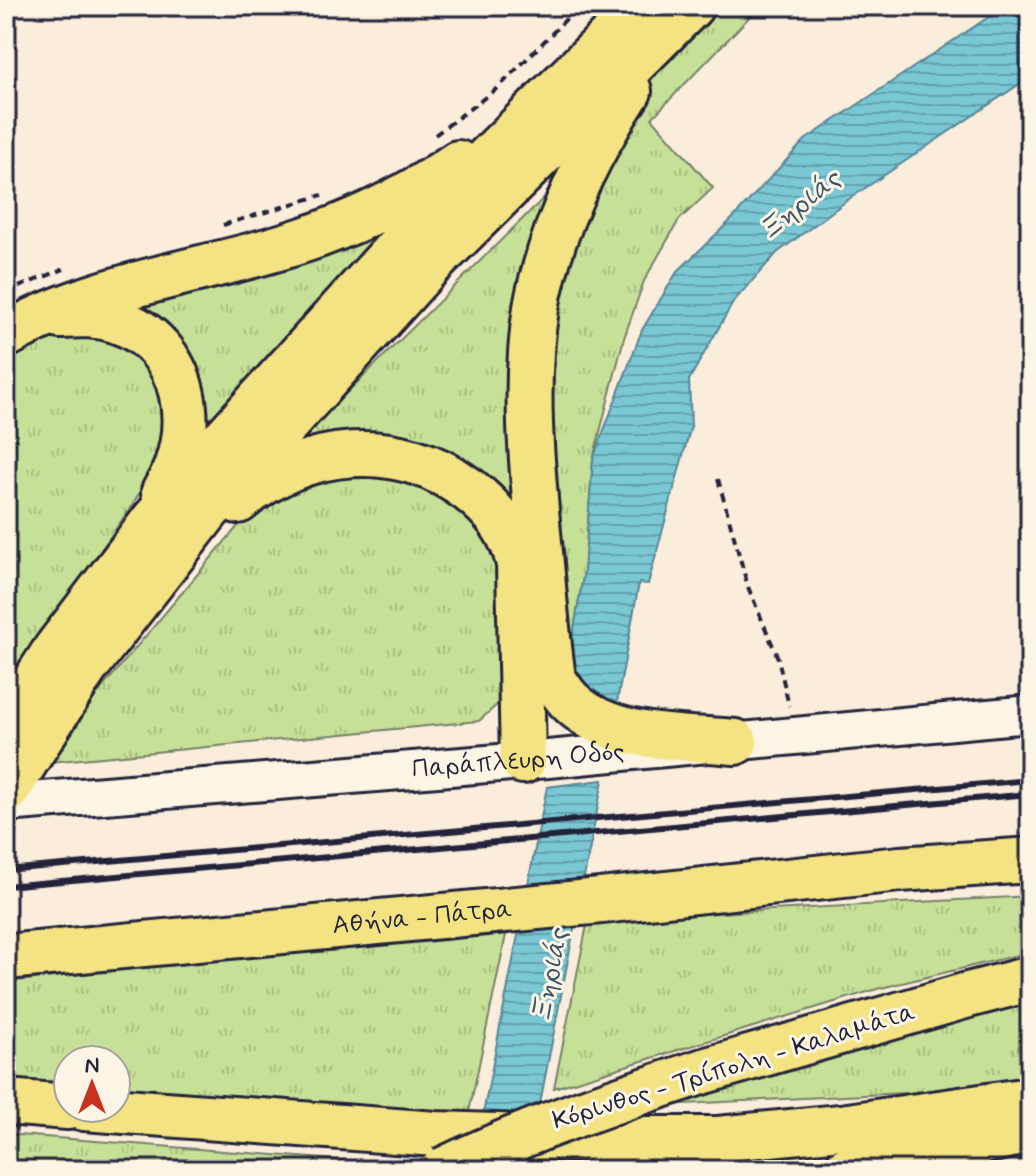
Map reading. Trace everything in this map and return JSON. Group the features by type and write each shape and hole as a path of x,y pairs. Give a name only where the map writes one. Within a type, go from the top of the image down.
{"highway":[{"path":"115,601 208,510 414,281 691,6"},
{"path":"700,6 640,73 589,159 566,209 537,305 530,354 529,408 553,678 573,705 591,717 616,727 642,733 735,742"},
{"path":"115,601 179,490 398,247 633,14"},
{"path":"12,317 316,236 409,194 456,165 633,14"},
{"path":"11,799 85,668 173,478 186,427 177,376 160,350 140,333 117,320 86,314 12,317"},
{"path":"6,726 56,649 268,478 333,455 375,454 418,461 457,481 475,494 498,518 514,544 519,564 535,760"},
{"path":"535,760 550,653"},
{"name":"Αθήνα - Πάτρα","path":"6,957 591,902 900,869 1030,860"},
{"name":"Κόρινθος - Τρίπολη - Καλαμάτα","path":"439,1152 487,1149 592,1107 704,1071 1030,979"},
{"path":"132,1114 439,1152 581,1139 718,1139 841,1127 1030,1100"},
{"path":"6,1102 52,1106"},
{"path":"846,1170 1030,1131"}],"main road":[{"name":"Παράπλευρη Οδός","path":"11,799 535,760 1030,714"}],"path":[{"path":"429,139 500,86 579,6"},
{"path":"211,229 333,191"},
{"path":"12,317 75,267"},
{"path":"718,479 748,587 778,658 793,736"}],"green space":[{"path":"714,6 760,6 652,118 713,188 679,220 644,281 624,338 593,459 584,571 567,670 543,409 562,268 626,113 648,80"},
{"path":"571,171 519,503 510,509 289,450"},
{"path":"433,199 200,436 115,303"},
{"path":"85,332 135,350 159,385 166,429 150,475 133,504 43,634 6,695 6,358 58,334"},
{"path":"374,473 411,482 441,496 474,517 497,550 501,701 479,721 39,763 243,520 302,481"},
{"path":"1030,896 1030,952 877,989 554,1088 588,920"},
{"path":"507,930 467,1122 132,1091 132,1044 52,1044 52,1085 6,1081 6,982"},
{"path":"1030,1001 1030,1076 926,1092 664,1105 800,1061"},
{"path":"6,1134 388,1164 376,1170 6,1170"},
{"path":"844,1160 797,1170 536,1170 536,1165 600,1169"}],"water":[{"name":"Ξηριάς","path":"1005,6 1030,6 1030,77 849,199 777,253 734,301 689,380 691,426 648,584 639,583 617,702 590,694 567,670 584,571 593,459 642,330 677,272 733,218 805,140"},
{"name":"Ξηριάς","path":"603,780 527,1170 472,1170 547,787"}],"railway":[{"path":"6,870 1030,780"},
{"path":"6,886 1030,794"}]}
